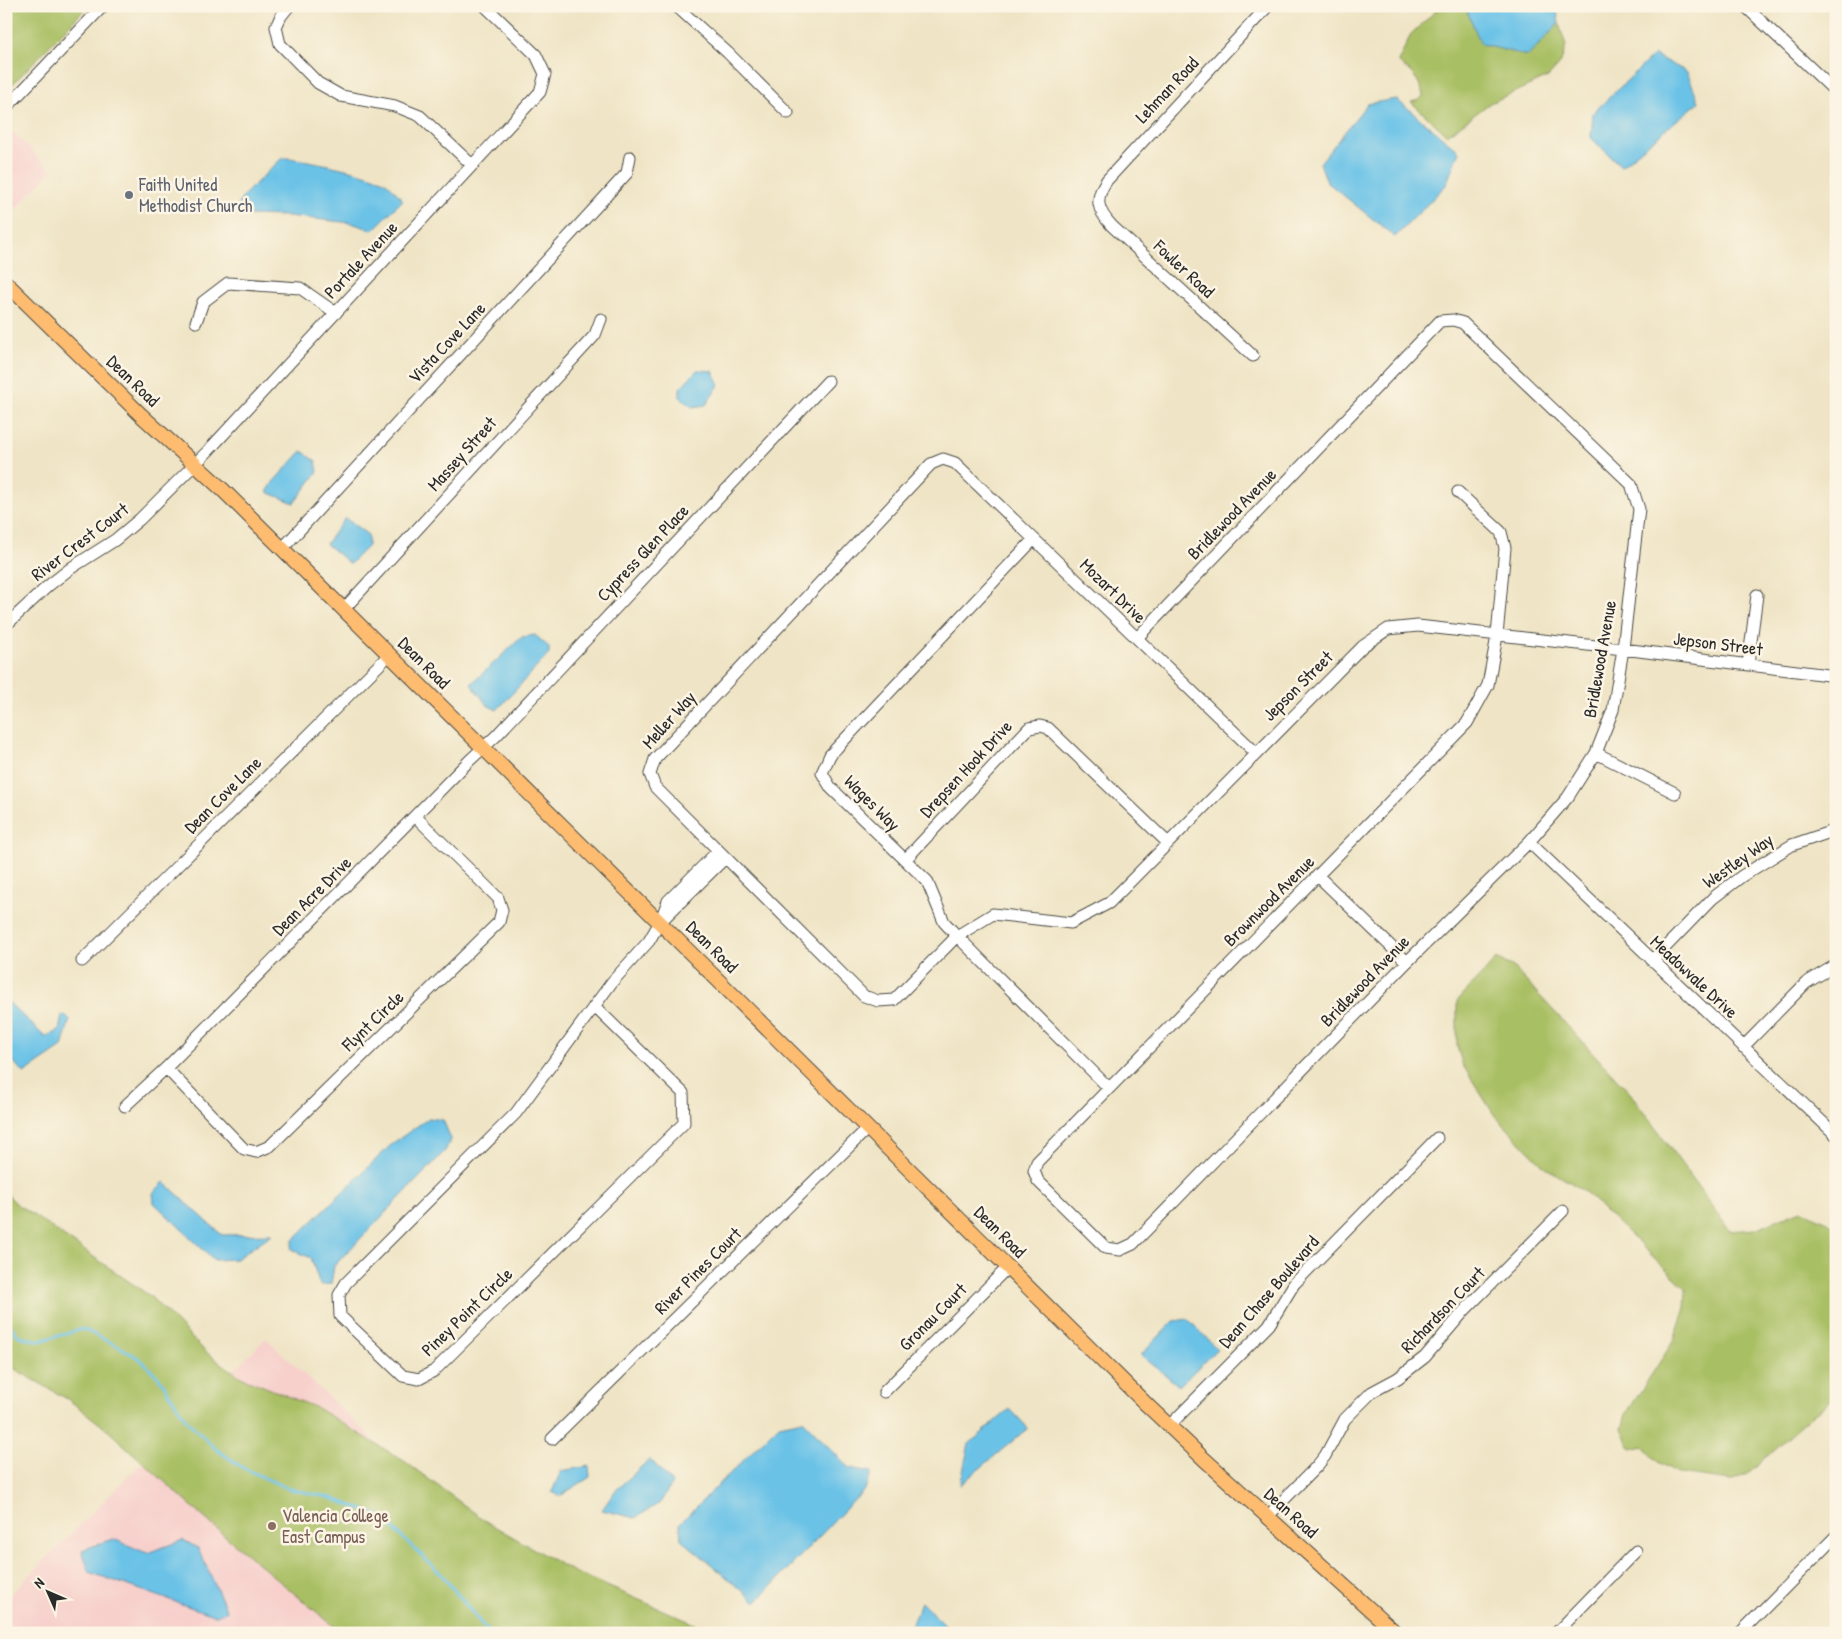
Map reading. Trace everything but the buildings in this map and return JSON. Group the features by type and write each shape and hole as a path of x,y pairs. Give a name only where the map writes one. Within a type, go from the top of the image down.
{"main road":[{"name":"Dean Road","path":"6,283 282,549 1169,1426 1396,1633"}],"street":[{"path":"6,108 102,6"},
{"path":"289,6 280,16 276,28 280,44 318,83 341,96 395,106 420,116 472,165"},
{"name":"Portale Avenue","path":"195,464 540,92 545,74 536,55 485,6"},
{"path":"676,6 728,53 788,113"},
{"name":"Lehman Road","path":"1098,202 1101,189 1107,180 1268,6"},
{"path":"1745,6 1836,92"},
{"name":"Vista Cove Lane","path":"282,549 627,173 630,157"},
{"name":"Fowler Road","path":"1098,202 1104,218 1112,226 1253,356"},
{"path":"196,322 203,302 228,283 300,288 336,313"},
{"name":"Massey Street","path":"343,610 595,335 602,319"},
{"name":"Bridlewood Avenue","path":"1034,1171 1038,1180 1106,1248 1120,1250 1133,1244 1408,962 1529,842 1568,797 1596,753 1613,710 1623,649 1639,510 1631,484 1462,323 1453,320 1440,321 1137,638"},
{"name":"Cypress Glen Place","path":"483,748 828,381"},
{"name":"Mozart Drive","path":"944,459 954,463 1256,753"},
{"name":"Meller Way","path":"878,1002 864,996 655,787 650,774 654,760 931,464 944,459"},
{"name":"River Crest Court","path":"6,625 48,586 140,520 195,464"},
{"name":"Brownwood Avenue","path":"1034,1171 1037,1162 1467,723 1488,685 1498,636 1505,548 1501,532 1458,492"},
{"name":"Wages Way","path":"1034,539 830,755 822,773 831,788 927,881 944,922 1109,1088"},
{"path":"1748,665 1757,596"},
{"name":"Jepson Street","path":"878,1002 894,1000 957,936 993,914 1071,923 1109,903 1363,646 1388,629 1418,626 1623,649 1836,676"},
{"name":"Dean Cove Lane","path":"82,960 389,655"},
{"name":"Drepsen Hook Drive","path":"905,860 1029,728 1040,726 1048,728 1168,843"},
{"name":"Dean Acre Drive","path":"125,1106 166,1068 483,748"},
{"path":"1596,753 1675,793"},
{"name":"Flynt Circle","path":"166,1068 244,1149 256,1152 270,1146 499,922 502,910 498,898 416,816"},
{"name":"Westley Way","path":"1652,961 1713,898 1742,876 1792,845 1836,830"},
{"name":"Meadowvale Drive","path":"1529,842 1835,1133"},
{"name":"Piney Point Circle","path":"594,1006 683,1093 684,1124 434,1371 419,1379 403,1376 340,1316 339,1295 346,1283 516,1113 594,1006 619,973 649,941 660,922 668,901 722,854"},
{"path":"1318,876 1408,962"},
{"path":"1743,1047 1806,983 1836,965"},
{"name":"River Pines Court","path":"552,1439 868,1128"},
{"name":"Dean Chase Boulevard","path":"1169,1426 1269,1326 1294,1284 1437,1138"},
{"name":"Richardson Court","path":"1267,1517 1321,1461 1345,1419 1372,1392 1398,1378 1425,1357 1466,1310 1563,1211"},
{"name":"Gronau Court","path":"884,1392 1008,1266"},
{"path":"1740,1633 1836,1536"},
{"path":"1556,1633 1636,1551"}],"shaded area":[{"path":"9,128 52,171 6,219 6,131"},
{"name":"Valencia College East Campus","path":"266,1338 578,1633 6,1633 6,1599"}],"green space":[{"path":"6,6 88,6 6,91"},
{"path":"1441,6 1465,6 1482,44 1528,56 1559,23 1566,46 1560,64 1548,77 1490,103 1447,135 1411,102 1419,100 1423,96 1422,90 1414,76 1398,62 1411,34"},
{"path":"1496,959 1512,966 1631,1094 1730,1231 1755,1229 1801,1210 1828,1222 1836,1228 1836,1395 1748,1473 1730,1481 1680,1474 1659,1463 1643,1446 1631,1449 1622,1429 1626,1414 1674,1340 1685,1308 1686,1288 1583,1190 1546,1168 1495,1116 1462,1064 1457,1045 1457,1001"},
{"path":"6,1193 20,1207 150,1296 207,1353 241,1377 317,1408 404,1461 487,1522 572,1571 716,1633 342,1633 219,1531 105,1428 69,1400 6,1364"}],"water":[{"path":"1465,6 1556,6 1559,23 1528,56 1481,44"},
{"path":"1654,55 1687,72 1699,102 1621,166 1591,138 1593,113"},
{"path":"1396,99 1459,151 1446,185 1395,237 1327,182 1320,163 1367,104"},
{"path":"282,158 350,170 376,178 392,187 403,200 373,230 351,223 288,216 243,215 238,211 239,203 246,193"},
{"path":"697,370 713,371 719,385 706,405 692,407 680,397 680,388"},
{"path":"302,451 316,461 318,472 294,503 267,492 274,481"},
{"path":"345,518 368,535 368,546 350,564 326,544"},
{"path":"535,635 549,647 549,654 497,710 487,705 471,684 522,637"},
{"path":"6,1000 45,1037 59,1031 62,1015 70,1019 62,1047 24,1073 6,1054"},
{"path":"429,1118 443,1120 451,1139 445,1151 334,1266 331,1284 320,1285 311,1258 291,1249 293,1240 393,1143"},
{"path":"164,1182 222,1235 272,1234 236,1259 214,1260 154,1203 153,1193"},
{"path":"1188,1319 1217,1349 1179,1386 1141,1355 1174,1321"},
{"path":"1010,1409 1028,1428 960,1485 969,1444"},
{"path":"803,1420 849,1468 872,1472 865,1489 756,1602 681,1539 680,1523 779,1425"},
{"path":"650,1459 672,1483 660,1503 635,1518 602,1510 615,1491"},
{"path":"589,1466 590,1477 560,1496 552,1492 561,1471"},
{"path":"113,1539 147,1553 183,1540 198,1548 227,1611 216,1616 89,1572 82,1550"},
{"path":"921,1602 953,1633 908,1633"}],"waterway":[{"path":"6,1321 19,1336 39,1341 83,1329 140,1359 160,1379 187,1421 216,1449 243,1468 289,1489 328,1497 380,1516 441,1574 489,1633"}],"place":[{"name":"Faith United Methodist Church","path":"129,195"},
{"name":"Valencia College East Campus","path":"272,1526"}]}
